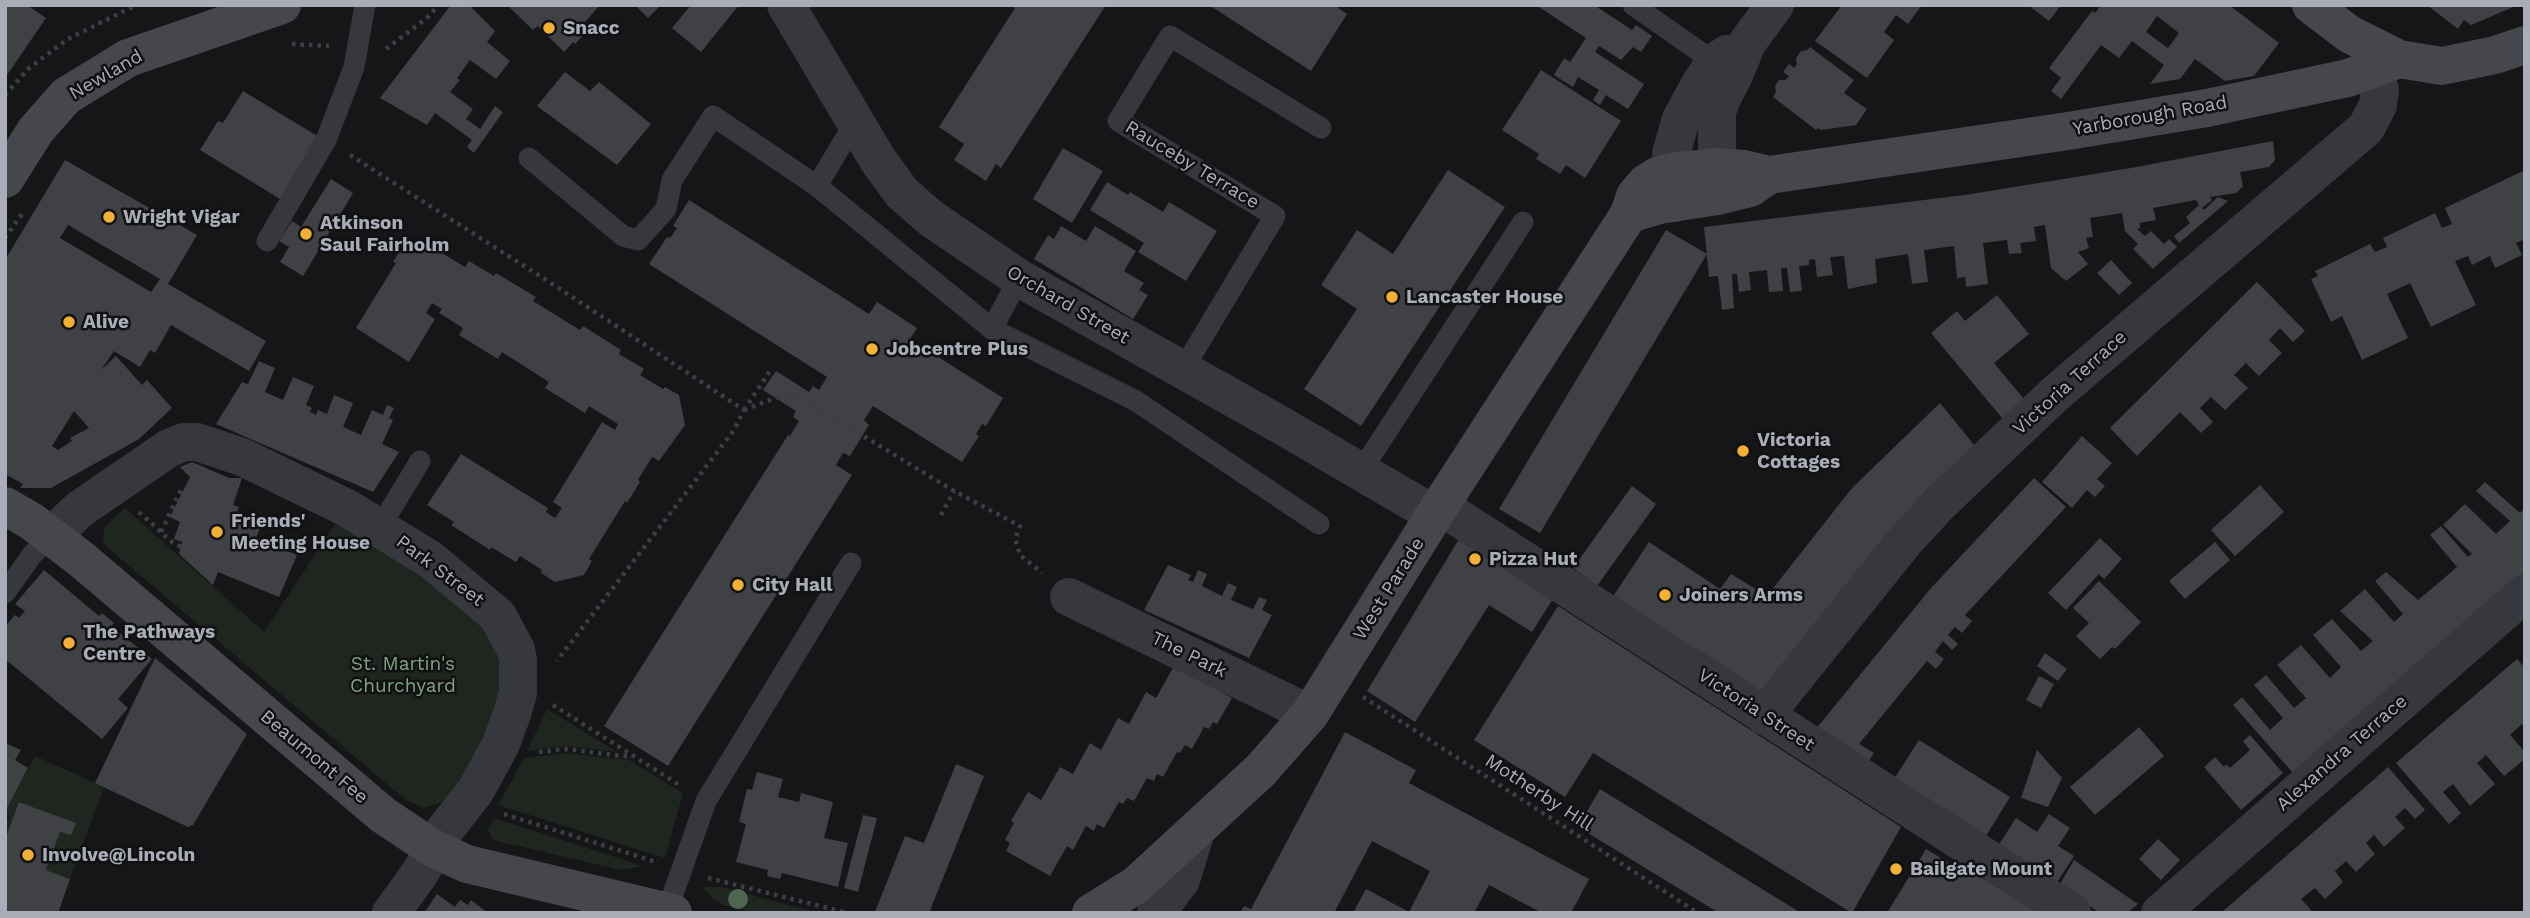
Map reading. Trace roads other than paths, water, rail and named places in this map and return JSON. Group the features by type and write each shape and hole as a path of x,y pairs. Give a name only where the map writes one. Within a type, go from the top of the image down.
{"main road":[{"path":"2311,5 2386,64"},
{"name":"Newland","path":"15,195 36,130 66,96 128,58 274,6"},
{"name":"Yarborough Road","path":"1716,182 1744,169 1769,175 2207,108 2348,78 2386,64 2442,66 2495,55 2525,45"},
{"name":"West Parade","path":"1091,913 1136,885 1196,831 1261,770 1310,714 1437,511 1629,214 1635,196 1646,183 1657,176 1673,187 1716,182"},
{"name":"Beaumont Fee","path":"5,506 51,536 383,816 434,849 467,864 670,912"}],"street":[{"name":"Orchard Street","path":"786,5 878,160 902,193 953,235 1019,278 1182,371 1437,511"},
{"path":"1673,187 1671,154 1681,119 1700,84 1732,60 1774,5"},
{"path":"1716,182 1717,113 1732,60"},
{"name":"Victoria Terrace","path":"1764,716 1904,542 1949,494 2055,394 2366,128 2378,105 2386,64"},
{"name":"Park Street","path":"51,536 80,509 169,448 184,442 197,442 242,457 347,508 431,560 483,601 505,626 516,650 518,693 500,744 476,790 444,831 420,873 391,913"},
{"name":"Victoria Street","path":"1437,511 2072,913"},
{"name":"Alexandra Terrace","path":"2160,913 2525,593"},
{"name":"The Park","path":"1069,597 1310,714"},
{"path":"1156,913 1181,880 1196,831"}],"lane":[{"path":"267,241 318,157 354,67 365,5"},
{"path":"1633,5 1732,60"},
{"name":"Rauceby Terrace","path":"1182,371 1275,216 1118,121 1170,36 1321,128"},
{"path":"528,158 623,236 638,240 666,209 672,180 713,116 817,186 992,329 1136,401 1319,524"},
{"path":"817,186 855,122"},
{"path":"1362,471 1523,222"},
{"path":"992,329 1019,278"},
{"path":"380,527 421,461"},
{"path":"5,593 32,555 51,536"},
{"path":"670,912 706,801 851,563"}],"place":[{"name":"Snacc","path":"549,28"},
{"name":"Wright Vigar","path":"109,217"},
{"name":"Atkinson Saul Fairholm","path":"306,234"},
{"name":"Lancaster House","path":"1392,297"},
{"name":"Alive","path":"69,322"},
{"name":"Jobcentre Plus","path":"872,349"},
{"name":"Victoria Cottages","path":"1743,451"},
{"name":"Friends' Meeting House","path":"217,532"},
{"name":"Pizza Hut","path":"1475,559"},
{"name":"City Hall","path":"738,585"},
{"name":"Joiners Arms","path":"1665,595"},
{"name":"The Pathways Centre","path":"69,643"},
{"name":"Involve@Lincoln","path":"28,855"},
{"name":"Bailgate Mount","path":"1896,869"}],"park label":[{"name":"St. Martin's Churchyard","path":"403,675"}]}
